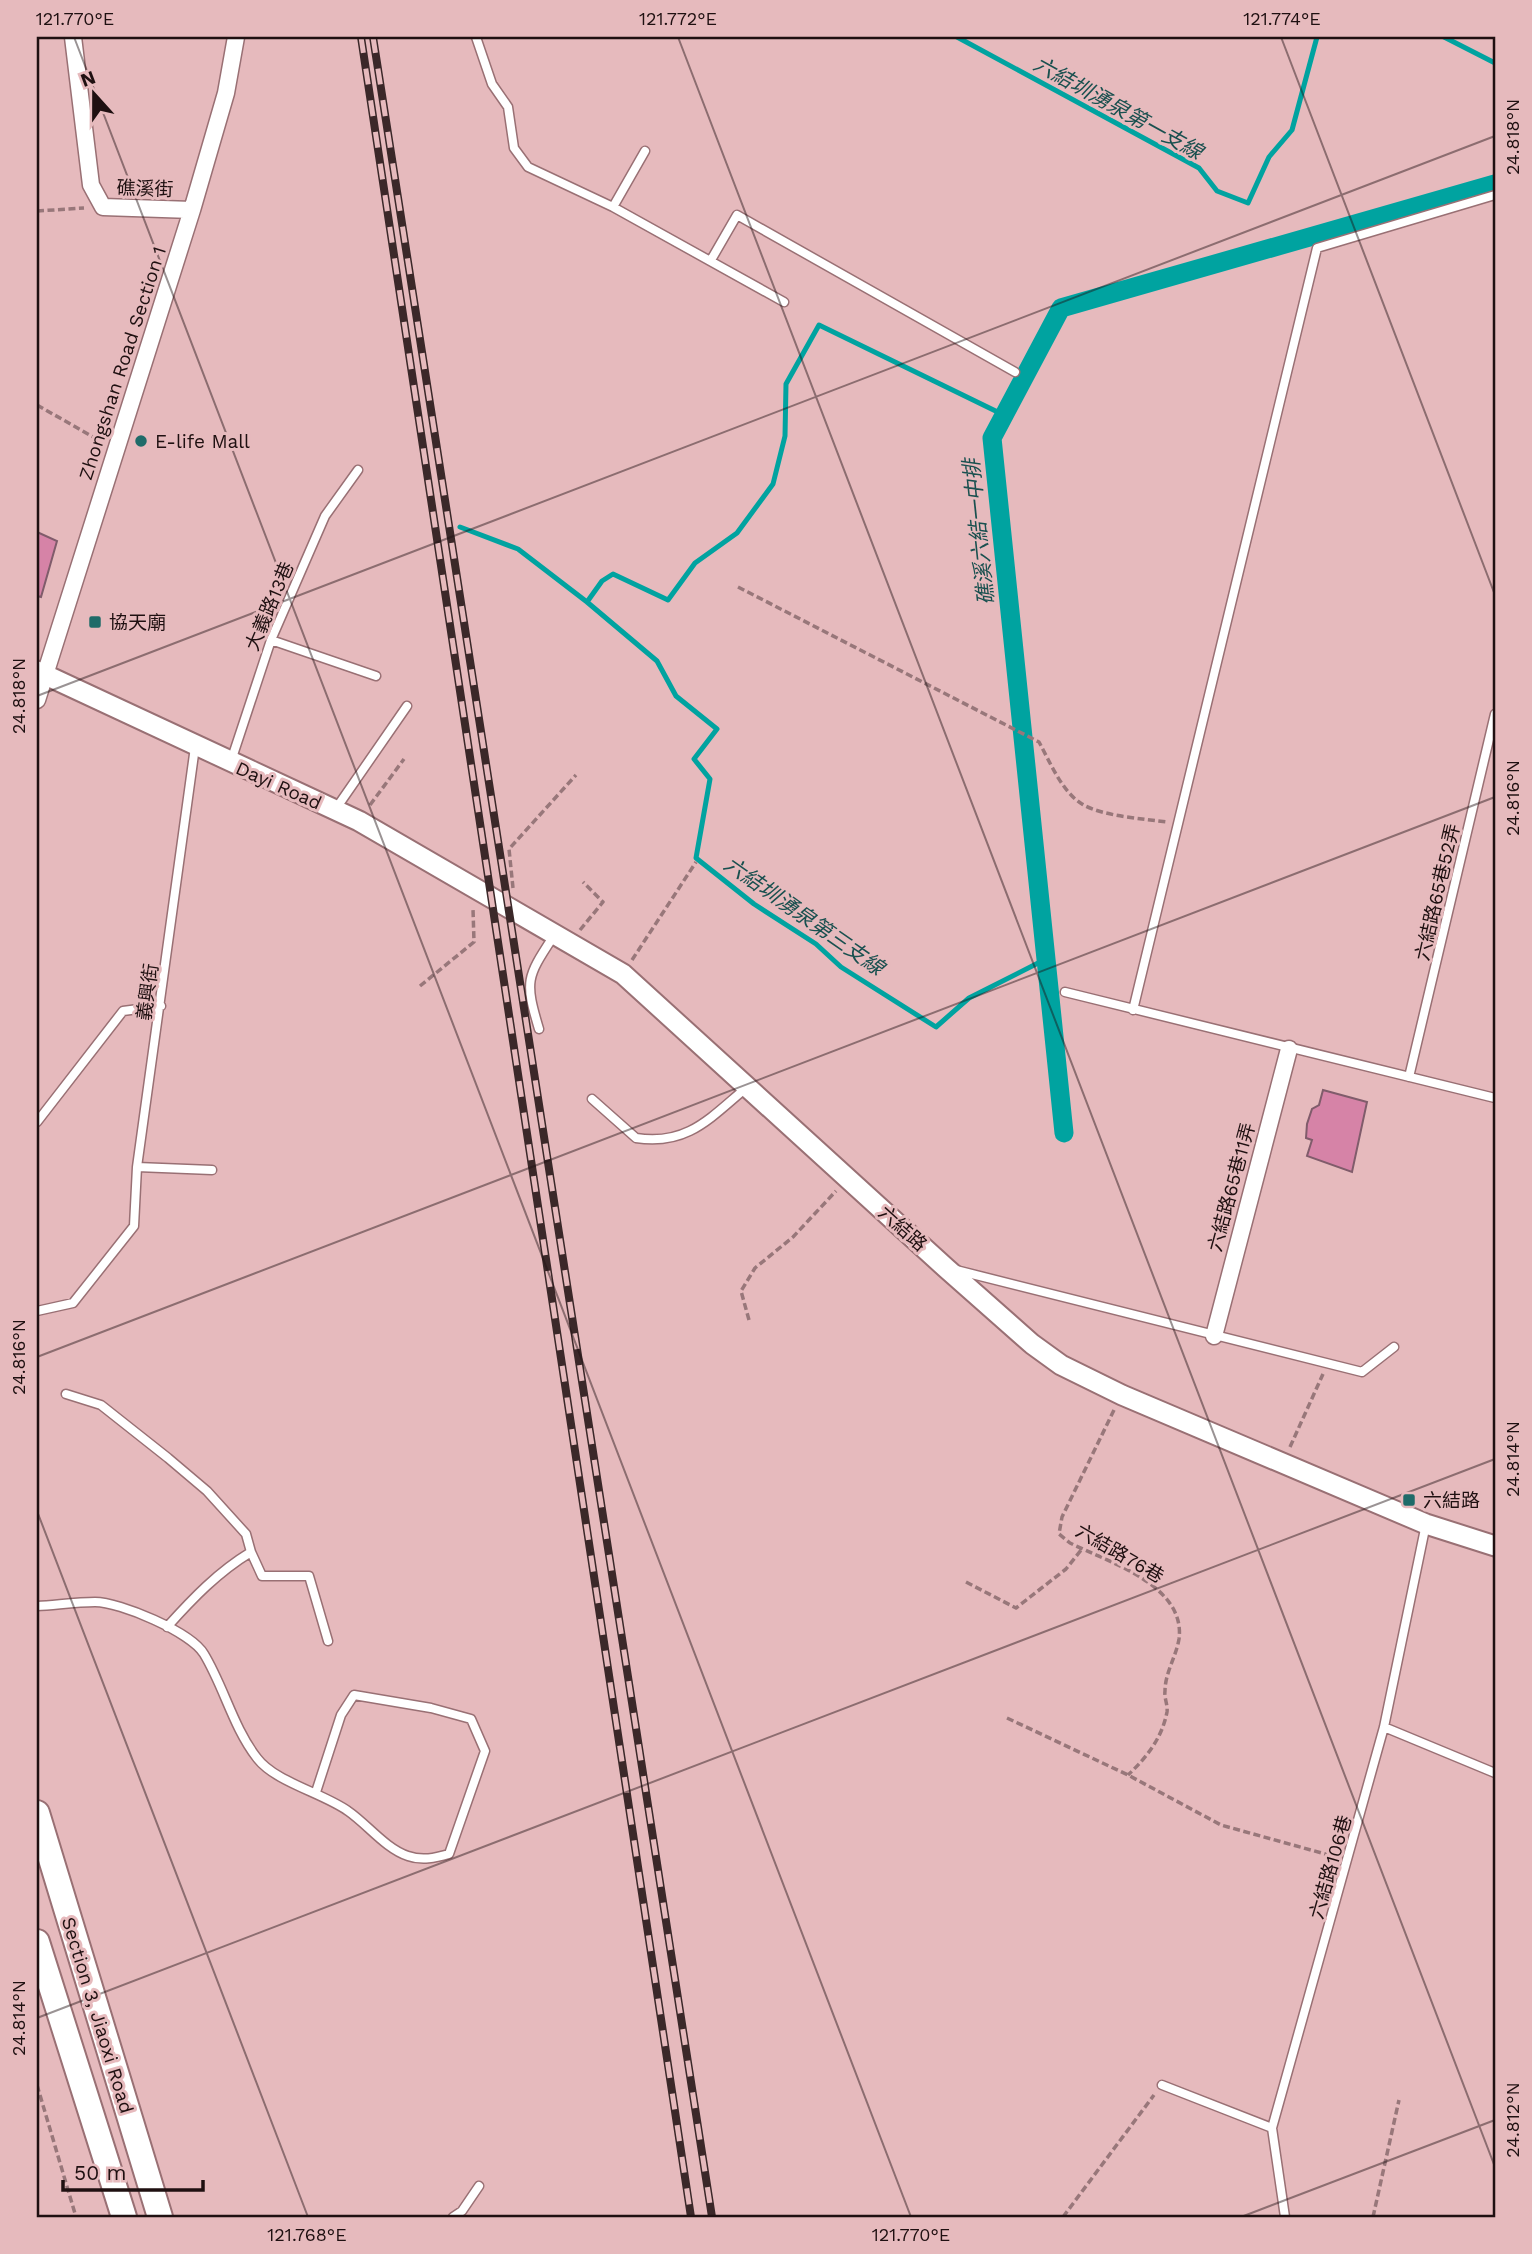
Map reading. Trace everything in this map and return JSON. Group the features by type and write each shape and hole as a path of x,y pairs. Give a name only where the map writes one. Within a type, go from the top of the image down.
{"main road":[{"name":"Section 3, Jiaoxi Road","path":"37,1813 160,2217"},
{"name":"Section 3, Jiaoxi Road","path":"37,1942 124,2217"}],"street":[{"name":"礁溪街","path":"73,37 91,185 103,207 192,210"},
{"name":"Zhongshan Road Section 1","path":"37,700 41,673 116,450 192,210 226,93 236,37"},
{"name":"Dayi Road","path":"41,673 195,747 359,821 511,909"},
{"name":"六結路","path":"511,909 623,974 946,1268 1032,1344 1061,1364 1122,1395 1426,1524 1495,1546"},
{"name":"六結路65巷11弄","path":"1214,1336 1289,1049"}],"lane":[{"path":"476,37 492,84 509,107 514,148 528,167 612,207 785,302"},
{"path":"612,207 645,151"},
{"path":"1133,1010 1317,248 1495,195"},
{"path":"711,260 737,215 1015,372"},
{"name":"大義路13巷","path":"230,763 271,640 326,516 358,470"},
{"path":"271,640 376,676"},
{"path":"335,810 407,706"},
{"name":"六結路65巷52弄","path":"1409,1077 1495,713"},
{"name":"義興街","path":"37,1311 73,1303 134,1226 137,1167 195,747"},
{"path":"540,1030 528,993 531,971 563,939"},
{"path":"1065,992 1495,1098"},
{"path":"37,1122 123,1011 161,1006"},
{"path":"592,1099 636,1138 672,1139 697,1129 748,1086"},
{"path":"137,1167 212,1170"},
{"path":"946,1268 1362,1372 1394,1347"},
{"path":"66,1394 101,1405 207,1491 246,1534 262,1576 309,1576 328,1641"},
{"name":"六結路106巷","path":"1285,2217 1272,2128 1384,1727 1426,1524"},
{"path":"167,1627 198,1593 231,1564 251,1552"},
{"path":"37,1606 97,1602 118,1606 181,1633 203,1651 258,1760 281,1777 350,1811 405,1856 428,1859 449,1854 485,1751 471,1719 431,1708 354,1695 341,1715 316,1792"},
{"path":"1384,1727 1495,1773"},
{"path":"1162,2085 1272,2128"},
{"path":"453,2217 462,2211 479,2186"}],"path":[{"path":"37,211 103,207"},
{"path":"37,405 116,450"},
{"path":"738,587 1039,742 1063,785 1082,805 1129,817 1178,823"},
{"path":"359,821 404,759"},
{"path":"511,909 509,849 576,775"},
{"path":"623,974 696,862"},
{"path":"563,939 603,902 583,882"},
{"path":"420,986 474,942 472,887"},
{"path":"749,1320 741,1291 755,1268 793,1237 848,1178"},
{"path":"1283,1463 1326,1365"},
{"name":"六結路76巷","path":"1122,1395 1062,1517 1059,1534 1082,1549 1157,1587 1176,1619 1179,1637 1168,1671 1165,1691 1167,1710 1159,1738 1145,1759 1128,1775"},
{"path":"966,1582 1016,1608 1066,1569 1082,1549"},
{"path":"1007,1718 1128,1775 1221,1825 1348,1861"},
{"path":"37,2085 76,2217"},
{"path":"1063,2217 1162,2085"},
{"path":"1373,2217 1399,2100"}],"building":[{"path":"37,532 57,541 41,597 37,596"},
{"path":"1323,1090 1367,1102 1352,1172 1307,1156 1312,1140 1306,1138 1307,1124 1312,1109 1319,1105"}],"waterway":[{"name":"六結圳湧泉第一支線","path":"957,37 1199,168 1217,191 1248,203 1269,157 1292,130 1317,37"},
{"name":"六結圳湧泉第一支線","path":"1444,37 1495,63"},
{"name":"礁溪六結一中排","path":"1064,1133 992,438 1061,308 1495,184"},
{"path":"587,602 602,581 613,574 668,600 695,563 737,533 773,484 785,436 786,384 819,325 1010,418"},
{"name":"六結圳湧泉第三支線","path":"460,527 518,549 587,602 657,661 676,696 717,729 694,759 710,779 696,858 754,904 816,944 841,967 936,1027 969,998 1046,959"}],"railway":[{"path":"361,37 691,2217"},
{"path":"373,37 712,2217"}],"place":[{"name":"E-life Mall","path":"141,441"},
{"name":"協天廟","path":"95,622"},
{"name":"六結路","path":"1409,1500"}]}
